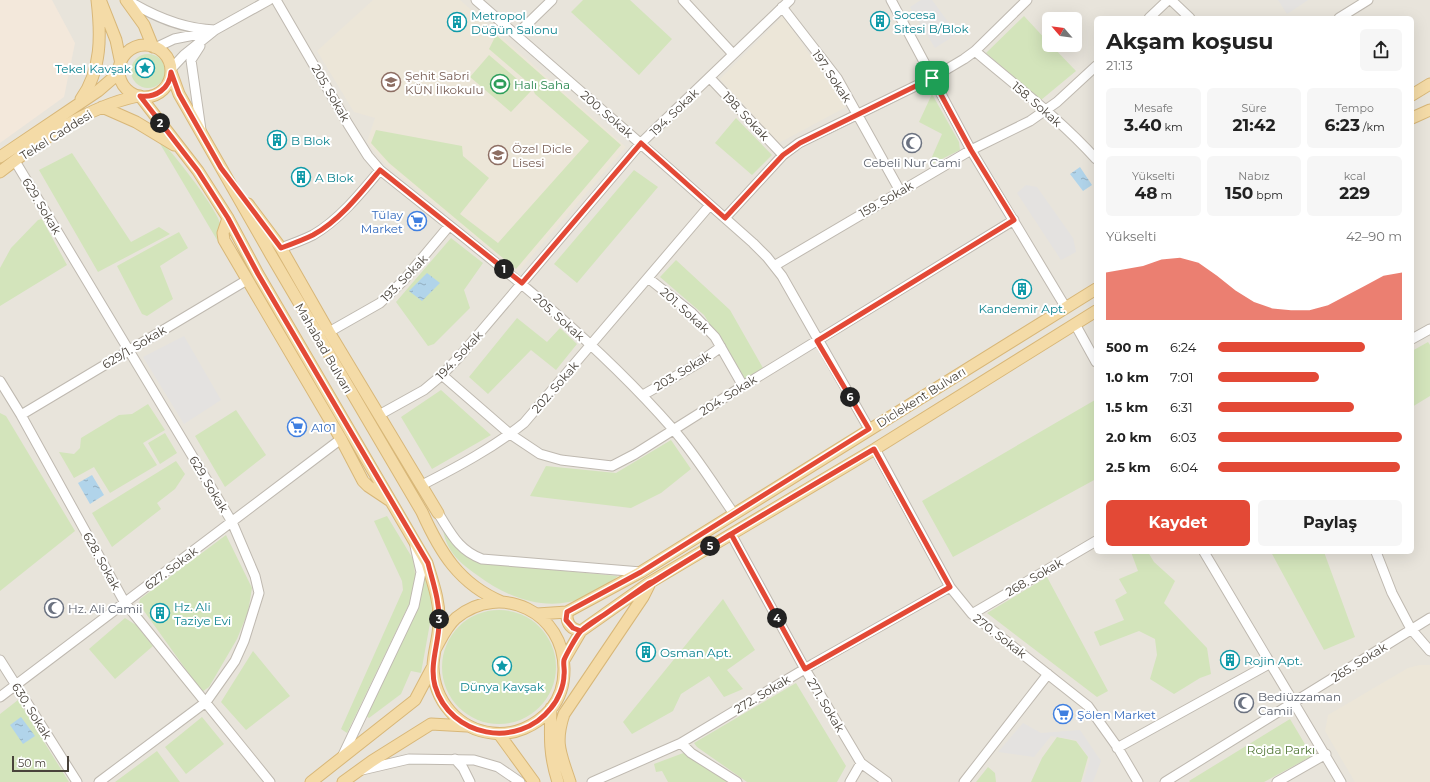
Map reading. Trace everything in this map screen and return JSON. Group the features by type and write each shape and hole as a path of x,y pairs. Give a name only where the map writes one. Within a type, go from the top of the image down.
{"main road":[{"path":"76,107 88,90 96,70 100,24 97,0"},
{"path":"100,0 116,40 124,85 128,90 139,96 153,96 160,93 168,82 171,71 167,58 154,47 144,25 127,0"},
{"path":"0,157 76,107 120,68 124,57 130,51 145,46 154,47"},
{"name":"Mahabad Bulvarı","path":"171,71 179,94 422,512 436,544 450,564 462,576 489,596 502,602"},
{"path":"1414,94 1430,84"},
{"name":"Mahabad Bulvarı","path":"139,96 198,171 228,218 258,274 428,563 437,595 439,622 436,648"},
{"name":"Tekel Caddesi","path":"0,172 68,125 102,107 139,96"},
{"path":"102,107 136,122 182,150"},
{"path":"1414,117 1430,110"},
{"path":"221,168 281,248 329,332 438,513"},
{"path":"228,218 224,233 224,240 247,280 368,486 392,502"},
{"name":"Diclekent Bulvarı","path":"537,614 567,612 641,572 1094,290"},
{"name":"Diclekent Bulvarı","path":"564,660 581,631 651,582 874,449 1094,312"},
{"path":"422,512 438,513"},
{"path":"570,782 561,757 558,740 564,714 643,597 651,582"},
{"path":"502,602 520,605 537,614 556,634 561,646 564,660 563,682 560,694 551,708 537,722 519,731 499,734 483,732 468,726 454,717 444,704 435,685 433,666 436,648 445,630 456,618 470,609 480,605 502,602"},
{"path":"567,612 566,620 570,626 581,631"},
{"path":"311,782 415,700 433,666"},
{"path":"551,708 549,744 553,767 558,782"},
{"path":"343,782 359,770 431,724 468,726"},
{"path":"499,734 534,782"}],"street":[{"path":"127,0 145,11 177,24 196,29 215,30"},
{"path":"171,71 184,55 215,30 269,0"},
{"name":"205. Sokak","path":"276,0 348,124 368,156 380,170 522,283 643,395 674,429 734,514"},
{"name":"200. Sokak","path":"476,0 641,143 767,257 774,266 869,429"},
{"path":"516,35 552,0"},
{"path":"683,0 733,54"},
{"name":"194. Sokak","path":"379,415 424,390 442,375 460,356 641,143 790,0"},
{"path":"725,218 783,155 800,143 932,78 975,51 1027,0"},
{"path":"1151,16 1168,0"},
{"path":"1171,0 1188,16"},
{"path":"1342,16 1368,0"},
{"path":"894,1 932,78 971,150 1066,308"},
{"name":"197. Sokak","path":"782,7 837,78 900,191"},
{"path":"154,47 174,39 215,30"},
{"path":"202,134 191,60 196,50 215,30"},
{"name":"158. Sokak","path":"975,51 1045,110 1083,144 1094,157"},
{"name":"159. Sokak","path":"774,266 971,150 1030,122 1094,68"},
{"name":"198. Sokak","path":"710,78 783,155"},
{"name":"629. Sokak","path":"15,161 232,522 255,576 259,593 244,641 235,661 206,702 99,782"},
{"path":"281,248 313,235 328,225 360,193 380,170"},
{"name":"202. Sokak","path":"422,485 463,463 510,434 524,423 710,205"},
{"name":"204. Sokak","path":"442,375 510,434 540,454 548,457 612,466 629,458 743,386 1014,220"},
{"name":"193. Sokak","path":"329,332 380,303 407,276 449,226"},
{"name":"201. Sokak","path":"648,278 692,313 714,337 743,386"},
{"name":"629/1. Sokak","path":"21,415 247,280"},
{"path":"1075,324 1094,358"},
{"path":"1414,338 1430,329"},
{"name":"203. Sokak","path":"643,395 697,364 721,347"},
{"name":"628. Sokak","path":"0,381 3,395 21,415 125,603 270,782"},
{"name":"627. Sokak","path":"0,697 341,439"},
{"name":"270. Sokak","path":"874,449 950,587 972,614 1088,706 1138,782"},
{"path":"438,513 460,547 472,555 482,559 641,572"},
{"name":"271. Sokak","path":"731,534 805,669 861,762 887,782"},
{"path":"341,758 414,606 421,572 413,539"},
{"name":"268. Sokak","path":"972,614 1094,542"},
{"path":"1205,554 1269,664 1326,754 1341,782"},
{"path":"1377,554 1392,593 1411,629 1430,651"},
{"name":"272. Sokak","path":"592,782 681,743 805,669 950,587"},
{"name":"265. Sokak","path":"1165,782 1430,618"},
{"name":"630. Sokak","path":"0,660 77,782"},
{"path":"1117,748 1269,664"},
{"path":"964,782 1048,674"},
{"path":"681,743 691,753 738,782"},
{"path":"1277,782 1326,754"},
{"path":"359,770 409,759 474,760 488,763 520,782"},
{"path":"455,759 463,768 470,782"},
{"path":"850,782 861,762"}],"shaded area":[{"path":"0,0 1430,0 1430,782 0,782"},
{"path":"0,0 52,0 75,43 64,97 0,143"},
{"name":"Özel Dicle Lisesi","path":"373,0 460,0 626,147 518,272 385,164 367,142 375,118 354,112 317,51"},
{"path":"921,0 932,0 957,34 935,48 910,7"},
{"path":"1278,0 1308,0 1287,14"},
{"path":"783,16 846,107 779,143 720,79"},
{"path":"1026,185 1037,187 1073,238 1076,252 1061,260 1017,193"},
{"path":"184,336 221,400 184,424 143,357"},
{"path":"1420,665 1430,665 1430,782 1355,782 1325,731 1328,715 1408,668"},
{"path":"1023,723 1041,733 1080,730 1101,761 1093,782 1083,782 1090,759 1076,740 1051,736 1034,757 998,752"}],"green space":[{"path":"583,0 630,0 672,39 639,75 571,12"},
{"path":"1024,16 1042,35 1042,52 1058,52 1076,71 1041,100 986,53"},
{"path":"496,35 621,145 516,269 389,163 371,143 376,130 462,146 463,156 489,178 460,214 498,243 589,141 535,94 531,85 489,49"},
{"path":"148,54 160,59 165,71 160,83 148,88 136,83 131,71 136,59"},
{"name":"Halı Saha","path":"489,55 531,91 511,112 470,77"},
{"path":"932,94 959,142 960,150 928,166 942,134 919,122"},
{"path":"736,118 772,155 752,175 715,143"},
{"path":"156,137 181,164 211,205 220,223 220,245"},
{"path":"72,153 131,242 159,227 170,234 98,272 39,170"},
{"path":"634,170 658,187 577,283 554,264"},
{"path":"42,219 67,265 0,306 0,268 11,248 38,220"},
{"path":"179,232 188,248 160,266 173,299 147,316 142,314 117,266"},
{"path":"451,238 483,263 464,290 470,308 434,344 428,346 396,302"},
{"path":"676,260 730,310 763,368 744,379 704,315 660,277"},
{"path":"517,318 547,342 560,328 577,344 556,370 531,350 488,394 469,377"},
{"path":"1428,342 1430,345 1430,396 1414,406 1414,350"},
{"path":"441,390 491,435 432,469 401,417"},
{"path":"1094,401 1094,480 953,557 922,501"},
{"path":"148,404 165,430 143,443 157,465 110,493 94,467 74,478 59,452 74,454 80,448 81,438 119,415 132,414"},
{"path":"236,410 266,455 225,487 195,436"},
{"path":"0,413 6,416 75,531 0,591"},
{"path":"165,433 177,453 160,464 148,443"},
{"path":"671,440 691,469 661,493 631,508 530,496 546,466 616,473"},
{"path":"176,461 185,474 175,489 157,503 161,509 112,547 92,513"},
{"path":"387,516 413,559 416,580 414,594 347,733 341,729 403,590 402,581 374,521"},
{"path":"443,530 459,551 474,561 481,563 618,576 601,589 584,598 566,603 548,604 530,601 512,595 494,586 465,566 451,551"},
{"path":"226,535 252,588 248,612 237,639 209,687 202,692 139,604 140,599"},
{"path":"1132,554 1149,554 1154,562 1175,581 1164,603 1207,648 1211,674 1200,678 1174,694 1150,679 1157,655 1155,639 1139,631 1100,646 1094,632 1124,620 1115,600 1127,593 1119,579 1138,571"},
{"path":"1272,554 1325,554 1355,637 1324,650"},
{"path":"425,569 430,589 432,612 421,673 411,671 401,694 369,718 366,716 419,599 423,586"},
{"path":"1047,577 1108,691 1097,697 987,613"},
{"path":"723,599 755,650 727,670 743,689 724,697 709,676 681,694 673,711 632,734 623,722"},
{"path":"499,610 521,614 540,626 552,645 556,667 552,689 540,708 521,720 499,724 477,720 458,708 446,689 442,667 446,645 458,626 477,614"},
{"path":"125,618 136,625 153,646 115,679 89,649"},
{"path":"253,651 290,696 246,730 221,702"},
{"path":"796,683 846,766 837,782 747,782 697,747 694,743"},
{"path":"18,700 69,782 0,782 0,714"},
{"path":"202,717 224,744 186,774 165,747"},
{"name":"Rojda Parkı","path":"1290,719 1312,756 1264,782 1189,781"},
{"path":"1057,737 1076,741 1088,757 1081,782 1031,782 1042,758"},
{"path":"157,751 180,782 115,782"},
{"path":"686,752 731,782 668,782 662,771 656,772 654,764"},
{"path":"988,767 995,773 996,782 976,782"}],"water":[{"path":"1080,167 1092,185 1083,191 1070,174"},
{"path":"427,273 440,283 422,301 409,291"},
{"path":"92,475 104,495 90,504 78,483"},
{"path":"21,717 35,736 23,744 10,725"}],"place":[{"name":"Socesa Sitesi B/Blok","path":"880,21"},
{"name":"Metropol Düğün Salonu","path":"457,22"},
{"name":"Tekel Kavşak","path":"145,68"},
{"name":"Şehit Sabri KÜN İlkokulu","path":"391,82"},
{"name":"Halı Saha","path":"500,84"},
{"name":"B Blok","path":"277,140"},
{"name":"Cebeli Nur Cami","path":"912,143"},
{"name":"Özel Dicle Lisesi","path":"498,155"},
{"name":"A Blok","path":"301,177"},
{"name":"Tülay Market","path":"417,221"},
{"name":"Kandemir Apt.","path":"1022,289"},
{"name":"A101","path":"297,427"},
{"name":"Hz. Ali Camii","path":"54,608"},
{"name":"Hz. Ali Taziye Evi","path":"160,613"},
{"name":"Osman Apt.","path":"646,652"},
{"name":"Rojin Apt.","path":"1230,660"},
{"name":"Dünya Kavşak","path":"502,666"},
{"name":"Bediüzzaman Camii","path":"1244,703"},
{"name":"Şölen Market","path":"1063,714"}],"route":[{"path":"932,78 800,143 783,155 725,218 641,143 522,283 380,170 360,193 328,225 313,235 281,248 221,168 179,94 171,72 171,76 165,88 160,93 147,97 140,96 198,171 228,218 258,274 428,563 437,595 439,622 433,666 435,685 444,704 454,717 468,726 483,732 499,734 519,731 537,722 551,708 560,694 564,677 564,660 581,631 649,583 654,581 731,534 805,669 950,587 874,449 758,517 649,583 609,612 581,631 570,626 566,620 567,612 641,572 869,429 817,341 1014,220 971,150 932,78"}]}
